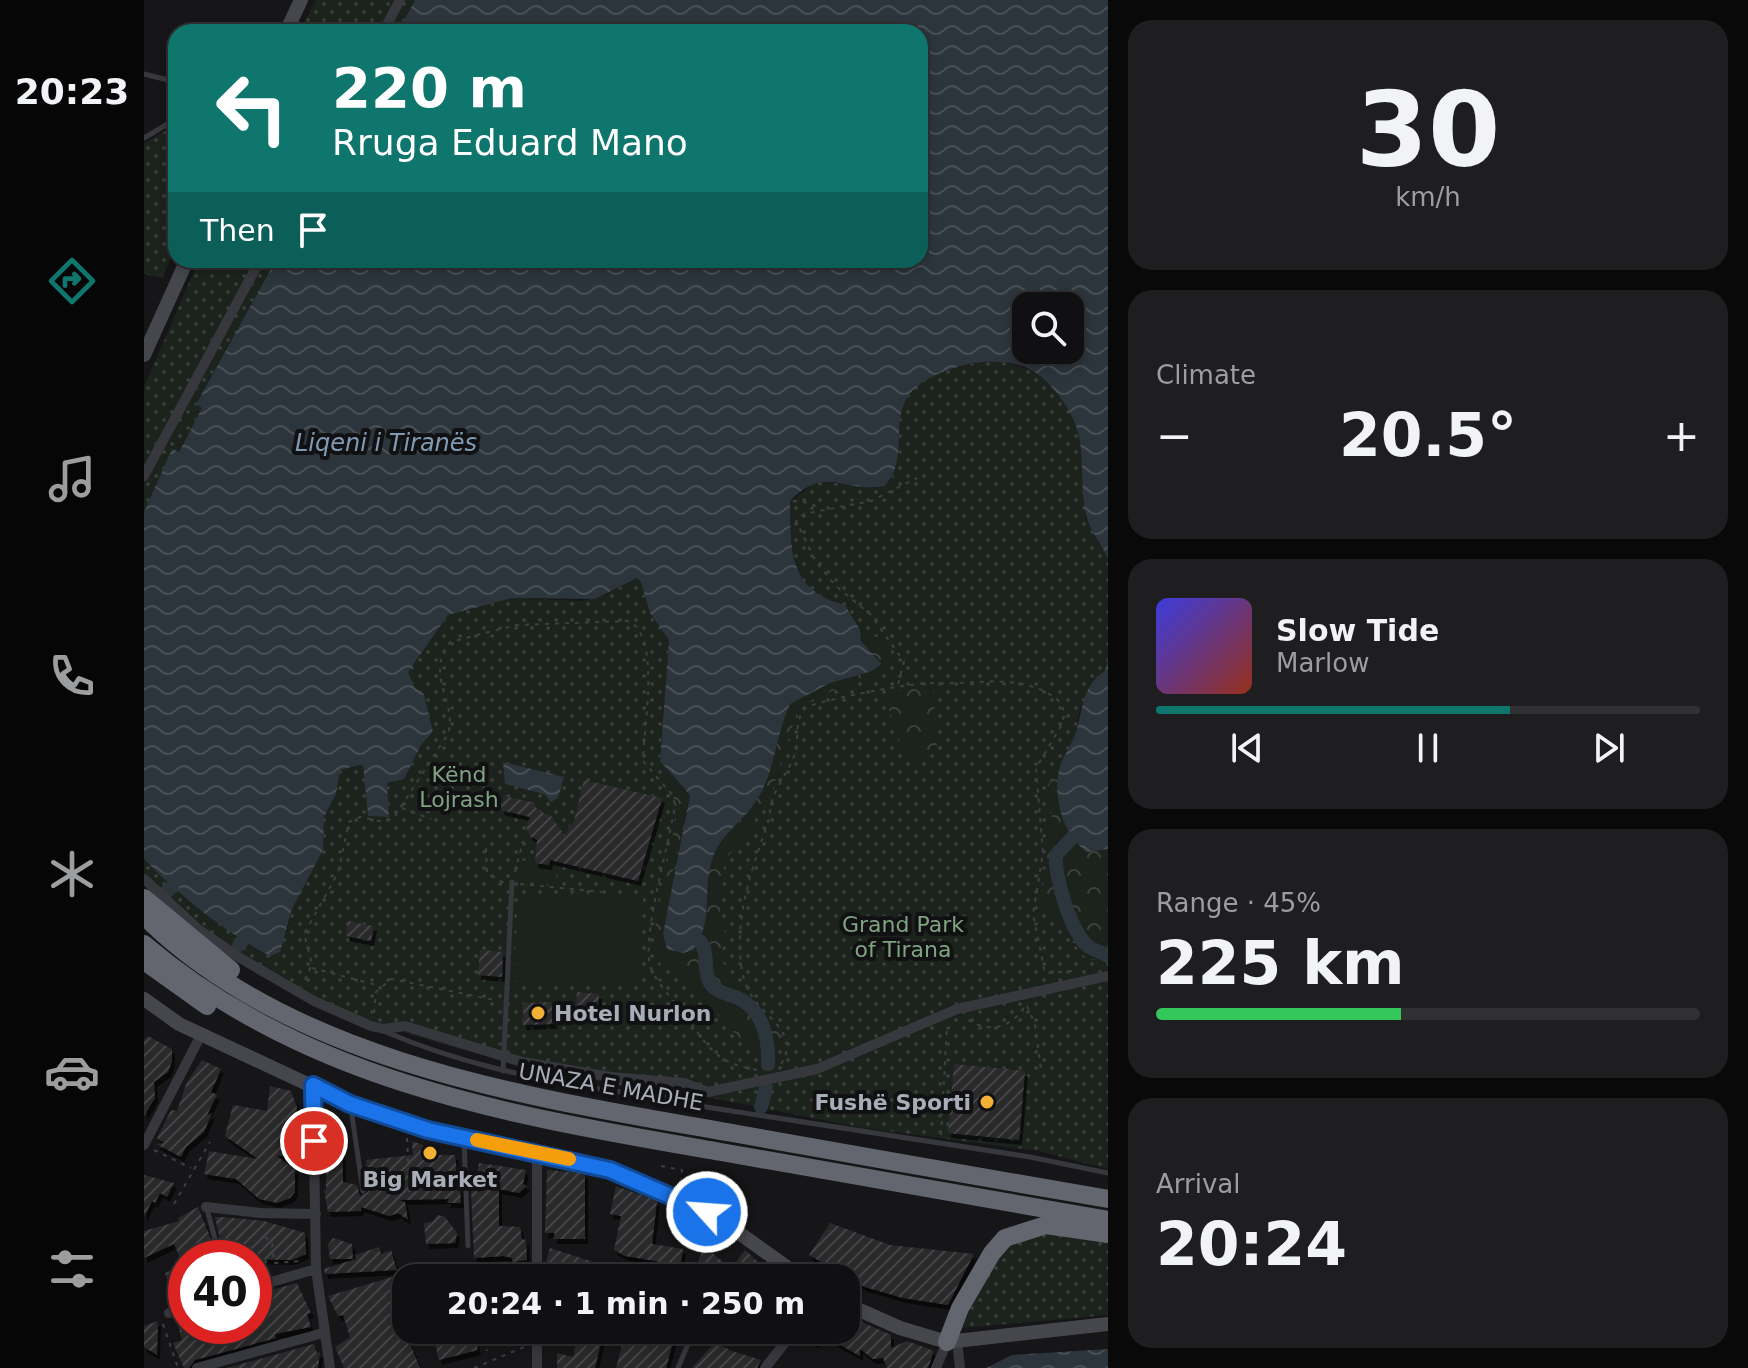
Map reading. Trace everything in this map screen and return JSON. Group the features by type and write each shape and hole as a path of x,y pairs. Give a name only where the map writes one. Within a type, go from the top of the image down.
{"highway":[{"path":"144,898 227,967 260,989 315,1016 331,1033"},
{"name":"UNAZA E MADHE","path":"144,916 225,980 282,1012 430,1071 515,1094 1108,1199"},
{"name":"UNAZA E MADHE","path":"144,944 208,993 302,1043 390,1080 520,1116 1108,1220"},
{"path":"144,961 171,983 228,1019 272,1041 302,1043"},
{"path":"952,1341 960,1308 992,1253 1005,1238 1046,1225 1108,1234"}],"street":[{"path":"290,24 301,0"},
{"path":"387,24 400,0"},
{"path":"144,355 183,268"},
{"path":"144,476 256,268"},
{"path":"144,879 199,930 295,989 379,1029 405,1026 505,1058 611,1077 684,1083 714,1092 817,1069 951,1011 1108,976"},
{"path":"144,999 166,1016 350,1104 464,1137 610,1170 678,1198 721,1220 782,1264"},
{"path":"144,1145 202,1033"},
{"path":"313,1085 316,1269 330,1368"},
{"path":"537,1152 537,1264"},
{"path":"206,1207 261,1213 316,1214"},
{"path":"272,1282 316,1269"},
{"path":"860,1310 900,1328 952,1341 1108,1324"},
{"path":"197,1368 323,1333"},
{"path":"936,1368 952,1341"},
{"path":"952,1341 960,1368"},
{"path":"537,1344 537,1368"},
{"path":"765,1368 784,1344"}],"lane":[{"path":"144,74 168,80"},
{"path":"144,138 168,124"},
{"path":"503,1071 512,885"},
{"path":"379,1029 425,1048 503,1071 632,1095 690,1099 706,1107 940,1145 1030,1154 1108,1173"},
{"path":"350,1104 363,1191"},
{"path":"464,1137 468,1246"},
{"path":"206,1207 215,1239"},
{"path":"678,1368 688,1344"}],"path":[{"path":"898,685 904,662 893,642 871,615 836,586 816,562 797,528 798,515 871,501 917,478"},
{"path":"793,501 811,503 820,510"},
{"path":"295,989 309,976 311,968 304,934 338,873 349,822 360,817 384,822 401,807 442,746 450,727 440,676 441,658 450,642 516,625 560,626 621,620 635,624 646,644 647,711 643,761 673,796 675,805 650,927 649,962 661,984 715,1054 732,1064 764,1070"},
{"path":"773,1070 784,1060 787,1040 750,993 740,950 745,903 772,800 796,751 803,710 821,702 862,696 898,685 960,685 998,680 1053,696 1063,706 1061,726 1036,768 1043,853 1033,914 1045,973 1073,971"},
{"path":"401,807 431,819"},
{"path":"512,885 523,841"},
{"path":"486,848 487,873 512,885 602,892"},
{"path":"311,968 380,986"},
{"path":"375,1009 376,992 380,986 391,979 401,978 446,993 508,1001"},
{"path":"940,1145 951,1011 974,1024 993,1029 1015,1019 1026,1005 1035,1024 1041,1070"},
{"path":"174,1204 210,1142"},
{"path":"144,1145 192,1169"},
{"path":"406,1145 410,1200"},
{"path":"661,1166 682,1170 678,1198"},
{"path":"265,1237 272,1242 274,1263 307,1260"},
{"path":"165,1315 178,1368"},
{"path":"485,1344 487,1351"},
{"path":"474,1368 534,1344"}],"green space":[{"path":"316,0 415,0 402,24 303,24"},
{"path":"168,130 168,265 162,278 144,274 144,143"},
{"path":"196,268 272,268 196,403 203,407 178,452 172,450 144,512 144,387"},
{"name":"Grand Park of Tirana","path":"1002,361 1038,372 1069,406 1080,432 1086,519 1108,559 1108,659 1105,671 1080,708 1076,733 1059,769 1057,790 1103,851 1108,849 1108,1169 1039,1151 864,1128 650,1086 630,1087 425,1039 375,1022 279,979 221,944 144,877 144,859 185,899 256,948 287,931 292,909 323,850 324,817 336,794 339,770 364,763 368,816 389,817 387,784 404,779 421,745 433,733 424,694 415,688 408,672 448,615 512,598 583,601 605,595 637,578 650,613 669,640 660,760 670,773 709,910 706,889 785,716 871,654 845,605 812,590 796,566 790,501 818,481 874,488 884,486 896,468 902,409 918,385 943,371"},
{"path":"860,630 886,641 894,659 884,674 836,689 799,706 773,788 744,839 725,859 719,922 729,939 717,955 781,1035 781,1044 773,1051 747,1046 685,980 660,965 654,931 678,808 662,773 670,773 690,795 673,871 693,950 703,928 713,856 753,806 764,787 790,704 830,683 872,671"},
{"path":"933,687 937,747 928,759 906,760 884,695 910,688"},
{"path":"1059,769 1062,802 1087,852 1108,849 1108,956 1088,961 1041,903 1052,817 1047,786"},
{"path":"520,860 558,867 555,886 517,879"},
{"path":"518,894 643,899 639,986 514,981"},
{"path":"1036,1232 1108,1241 1108,1315 961,1328 995,1253"}],"water":[{"name":"Liqeni i Tiranës","path":"415,0 1108,0 1108,559 1086,515 1081,447 1073,418 1043,378 1013,364 1084,364 1084,292 1012,292 1012,364 985,362 956,367 937,374 913,390 901,413 896,465 884,486 858,487 825,482 814,484 790,501 793,552 803,579 812,590 845,605 860,630 861,641 881,664 872,671 830,683 790,704 764,787 713,857 704,928 693,950 683,953 667,949 663,934 690,795 660,761 669,640 650,613 637,578 595,599 512,598 448,615 408,672 415,688 424,694 433,732 421,745 404,779 387,783 389,817 368,816 363,764 340,770 336,794 324,817 323,850 292,909 280,952 270,956 236,936 172,887 144,859 144,512 172,449 179,452 202,408 196,404 272,268 928,268 928,24 402,24"},
{"path":"1108,659 1108,849 1087,852 1078,845 1065,825 1058,801 1058,777 1088,691 1105,671"},
{"path":"503,762 564,777 558,798 551,802 544,794 505,784"},
{"path":"1108,1349 1108,1368 986,1368 1012,1355"}],"building":[{"path":"584,780 662,798 638,881 550,860 549,865 535,863 537,840 530,836 526,827 530,817 501,810 504,796 531,802 539,811 551,816 566,838 569,824 573,825"},
{"path":"348,921 374,926 371,941 346,936"},
{"path":"480,950 503,952 502,977 478,975"},
{"path":"577,992 599,994 598,1016 575,1014"},
{"name":"Hotel Nurlon","path":"553,1002 554,1024 523,1025 523,1003"},
{"path":"148,1036 172,1049 172,1061 168,1072 154,1082 155,1098 144,1116 144,1040"},
{"path":"202,1060 221,1069 211,1092 217,1095 207,1115 212,1113 204,1132 186,1147 181,1157 156,1144 164,1143 157,1138 171,1110 177,1111 187,1082"},
{"name":"Fushë Sporti","path":"954,1064 1025,1071 1019,1140 948,1133"},
{"path":"270,1086 291,1091 297,1107 297,1156 277,1156 295,1170 295,1192 290,1198 277,1203 259,1199 236,1179 204,1174 209,1151 258,1159 225,1136 233,1105 267,1111"},
{"path":"324,1123 342,1130 343,1182 357,1185 360,1196 368,1192 366,1160 413,1155 412,1141 436,1150 437,1155 455,1155 457,1173 430,1183 460,1188 461,1203 447,1203 449,1199 399,1200 405,1202 408,1220 398,1213 389,1216 361,1207 361,1211 328,1212 324,1190 326,1168 322,1161"},
{"path":"479,1163 526,1170 523,1184 527,1186 519,1193 499,1189 499,1226 520,1227 522,1239 526,1240 527,1260 512,1262 512,1258 504,1256 474,1258 471,1190 480,1192 476,1180"},
{"path":"547,1170 585,1173 585,1239 553,1239 555,1233 545,1233"},
{"path":"144,1175 174,1183 167,1197 160,1193 155,1203 152,1201 144,1217"},
{"path":"616,1186 657,1201 652,1244 683,1249 681,1264 660,1264 625,1256 614,1250 621,1216 610,1214"},
{"path":"198,1207 211,1240 168,1240 168,1247 144,1258 144,1231 179,1221 178,1218"},
{"path":"438,1215 445,1217 457,1233 455,1243 426,1244 424,1223 432,1222"},
{"path":"215,1217 264,1221 305,1233 306,1254 292,1260 272,1260 272,1240 220,1240"},
{"path":"830,1223 890,1245 974,1254 948,1305 903,1298 865,1287 860,1284 860,1264 825,1264 809,1255"},
{"path":"333,1238 352,1244 353,1259 330,1259 328,1245"},
{"path":"379,1247 381,1254 391,1250 395,1264 392,1264 392,1270 325,1274 324,1269 356,1259 355,1255"},
{"path":"550,1248 600,1264 546,1264"},
{"path":"745,1250 760,1264 735,1264"},
{"path":"702,1252 714,1254 725,1264 697,1264"},
{"path":"392,1277 392,1344 410,1344 420,1368 344,1368 335,1347 350,1337 343,1315 338,1316 328,1296"},
{"path":"297,1283 311,1313 307,1314 311,1327 275,1334 276,1338 272,1339 272,1290"},
{"path":"158,1321 157,1355 144,1347 144,1326"},
{"path":"860,1321 891,1335 891,1348 907,1341 934,1351 928,1368 887,1368 883,1358 873,1359 860,1349 860,1356 838,1344 860,1344"},
{"path":"173,1344 254,1344 195,1360 189,1368 184,1368"},
{"path":"314,1344 317,1353 320,1352 318,1368 227,1368"},
{"path":"435,1344 476,1344 478,1350 439,1360"},
{"path":"576,1344 601,1344 595,1368 557,1368 557,1353 573,1357"},
{"path":"622,1344 673,1344 666,1368 616,1368"},
{"path":"713,1344 761,1360 757,1368 692,1368"}],"waterway":[{"path":"1072,838 1056,855 1066,906 1084,942 1108,956"},
{"path":"165,893 172,887"},
{"path":"239,945 243,940"},
{"path":"700,941 710,983 719,991 747,1003 759,1018 766,1035 768,1064"},
{"path":"761,1107 766,1088"}],"slow traffic":[{"path":"477,1140 569,1159"}],"place":[{"name":"Hotel Nurlon","path":"538,1013"},
{"name":"Fushë Sporti","path":"987,1102"},
{"name":"Big Market","path":"430,1153"}],"route":[{"path":"314,1141 313,1085 350,1104 428,1130 578,1160 610,1170 707,1212"}],"park label":[{"name":"Kënd Lojrash","path":"459,786"}]}
